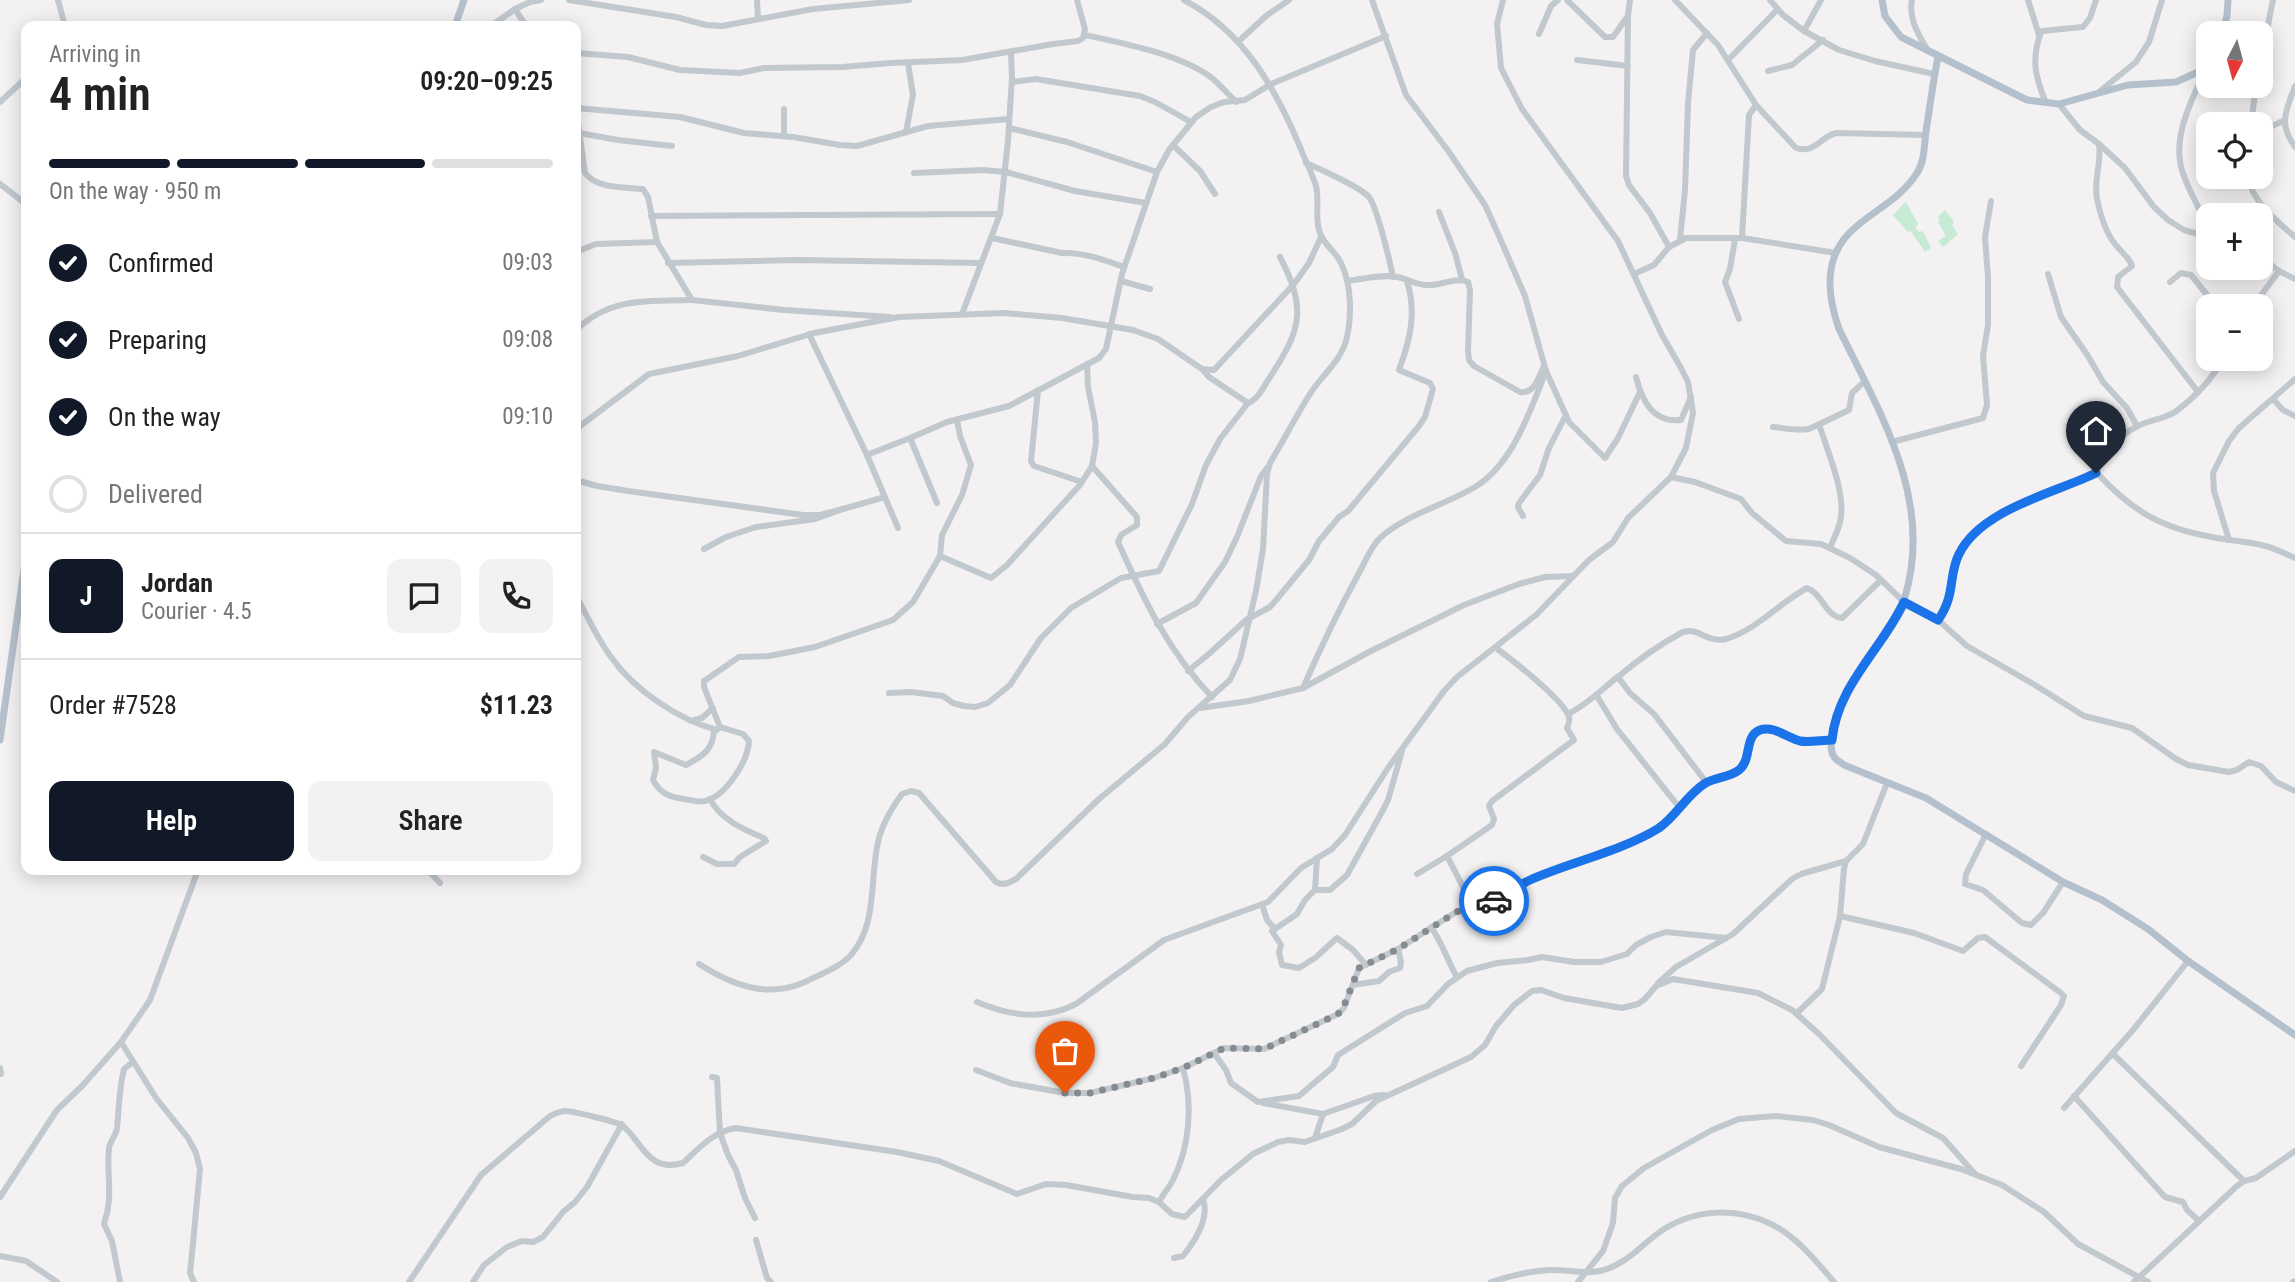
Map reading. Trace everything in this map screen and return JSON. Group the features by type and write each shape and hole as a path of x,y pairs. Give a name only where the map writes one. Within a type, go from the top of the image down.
{"main road":[{"path":"457,21 464,0"},
{"path":"1882,0 1885,16 1901,37 2026,100 2059,104 2128,85 2176,82 2196,73"},
{"path":"2226,21 2228,0"},
{"path":"1938,57 1922,163 1917,173 1895,199 1856,226 1844,239 1829,274 1831,306 1839,329 1892,442 1908,490 1914,521 1912,572 1904,602 1888,633 1847,690 1835,719 1832,740 1834,757 1844,765 1926,798 2063,881 2102,900 2148,929 2188,961 2295,1035"},
{"path":"0,740 21,601"}],"street":[{"path":"58,0 64,21"},
{"path":"498,21 514,9 541,0"},
{"path":"569,0 722,26 813,9 909,0"},
{"path":"757,0 758,19"},
{"path":"581,53 628,57 680,70 711,73 740,73 764,68 962,61 1078,41 1084,35 1085,29 1077,0"},
{"path":"1239,41 1266,16 1289,0"},
{"path":"1372,0 1406,95 1449,152 1490,215 1525,296 1545,368 1569,422 1605,458 1618,438 1640,392"},
{"path":"977,1002 1013,1014 1063,1011 1164,940 1262,904 1279,892 1301,868 1332,849 1345,835 1405,743 1457,677 1536,615 1589,560 1613,542 1628,518 1671,477 1686,448 1693,413 1688,382 1662,335 1618,241 1522,109 1501,68 1497,24 1503,0"},
{"path":"1539,34 1551,6 1558,0"},
{"path":"1567,0 1605,37 1613,37 1628,15"},
{"path":"1630,0 1626,176 1669,247"},
{"path":"1675,0 1729,59 1756,105 1799,150 1813,148 1829,135 1836,133 1926,135"},
{"path":"1770,0 1777,10 1804,31 1839,50 1934,74"},
{"path":"1804,31 1821,0"},
{"path":"1912,0 1910,10 1913,22 1929,52"},
{"path":"2028,0 2040,36"},
{"path":"2046,103 2034,63 2042,31 2083,27 2090,18 2096,0"},
{"path":"2100,91 2136,62 2148,42 2162,0"},
{"path":"2269,21 2273,0"},
{"path":"1157,624 1196,603 1225,562 1261,476 1310,393 1339,358 1350,319 1347,281 1340,261 1318,231 1317,188 1271,84 1239,41 1188,1"},
{"path":"514,9 522,21"},
{"path":"1729,59 1777,10"},
{"path":"1680,240 1693,50 1707,33"},
{"path":"1084,35 1144,48 1198,69 1213,79 1236,102"},
{"path":"867,455 957,420 1009,406 1099,358 1106,349 1124,267 1157,172 1191,122 1211,107 1224,102 1245,100 1271,84 1386,36"},
{"path":"1768,71 1792,65 1823,40"},
{"path":"962,314 1000,214 1006,172 1012,52"},
{"path":"1577,60 1628,66"},
{"path":"906,132 913,95 908,63"},
{"path":"1012,82 1036,79 1140,96 1191,122"},
{"path":"0,102 21,83"},
{"path":"2295,86 2283,121 2288,137 2295,147"},
{"path":"2196,92 2181,130 2179,153 2182,173 2197,203"},
{"path":"2059,104 2080,130 2125,168 2154,207 2168,220 2196,234"},
{"path":"1740,319 1725,282 1738,239 1749,115 1756,105"},
{"path":"581,108 680,117 744,133 857,146 928,126 1009,119"},
{"path":"784,109 784,136"},
{"path":"2273,126 2283,121"},
{"path":"1009,128 1067,142 1157,172"},
{"path":"581,133 672,146"},
{"path":"2099,144 2101,157 2096,198 2113,242 2130,260 2132,266 2118,277 2117,287 2198,392"},
{"path":"1173,145 1199,171 1214,194"},
{"path":"581,146 585,173 590,180 597,184 643,189 648,197 657,242 692,300"},
{"path":"1306,163 1342,180 1370,198 1393,276"},
{"path":"914,173 983,170 1006,172 1075,191 1146,203"},
{"path":"581,175 585,173"},
{"path":"0,184 21,200"},
{"path":"2252,189 2266,210 2295,237"},
{"path":"1892,442 1983,418 1986,412 1983,356 1988,325 1988,277 1984,237 1991,201"},
{"path":"1439,212 1462,279"},
{"path":"651,216 1000,214"},
{"path":"1202,369 1214,370 1219,367 1294,284 1309,263 1321,237"},
{"path":"992,238 1062,253 1072,252 1096,257 1124,267"},
{"path":"1634,274 1654,265 1669,247 1686,238 1738,239 1836,253"},
{"path":"581,250 596,244 657,242"},
{"path":"889,693 911,692 943,696 964,706 988,703 1010,685 1041,638 1072,608 1121,578 1159,571 1220,439 1248,403 1256,397 1291,344 1296,321 1294,284 1280,257"},
{"path":"668,263 798,260 981,263"},
{"path":"2273,266 2295,279"},
{"path":"2262,294 2279,271"},
{"path":"2170,282 2181,273 2191,275 2206,294"},
{"path":"2048,274 2055,303 2066,325 2103,382 2127,408 2137,426"},
{"path":"1347,281 1393,276 1428,285 1462,279 1468,282 1470,290 1469,360 1475,366 1525,393 1530,391 1545,368"},
{"path":"1121,281 1150,289"},
{"path":"1188,671 1251,617 1277,600 1309,560 1319,541 1388,465 1425,417 1433,389 1430,383 1399,370 1412,331 1412,301 1408,281"},
{"path":"581,326 604,310 630,302 692,300 784,310 899,317 1005,313 1062,318 1133,330 1158,339 1248,403"},
{"path":"581,425 649,374 738,356 808,334 899,317"},
{"path":"808,334 867,455 898,528"},
{"path":"940,556 991,578 1007,565 1082,482 1092,466 1096,433 1087,364"},
{"path":"1303,688 1336,614 1380,538 1400,524 1475,487 1501,465 1516,438 1545,368"},
{"path":"2096,473 2102,454 2137,426 2168,416 2198,392 2214,371"},
{"path":"1636,377 1648,409 1667,419 1681,420 1691,395"},
{"path":"2229,540 2214,491 2213,473 2239,429 2295,379"},
{"path":"1773,427 1810,429 1849,410 1852,393 1864,382"},
{"path":"1038,390 1031,461 1034,466 1082,482"},
{"path":"2273,400 2283,410 2295,416"},
{"path":"1523,516 1518,507 1540,475 1549,448 1566,415"},
{"path":"581,605 613,660 652,696 689,721 717,728 743,734 749,741 748,751 739,771 722,791 710,799 702,802 672,798 659,790 653,780 656,768 654,752 686,765 707,751 714,741 717,728 704,681 739,657 769,656 816,647 893,620 913,602 940,556 942,535 962,495 971,465 957,420"},
{"path":"1819,424 1840,496 1840,521 1830,548"},
{"path":"910,438 937,503"},
{"path":"699,964 725,981 760,989 782,990 834,968 850,955 864,935 870,914 877,846 882,831 902,794 911,791 919,793 996,882 1002,885 1016,879 1099,799 1165,744 1174,731 1233,674 1240,659 1251,617 1263,548 1269,465"},
{"path":"1092,466 1138,520 1137,525 1118,537 1118,542 1146,605 1188,671 1212,697"},
{"path":"2096,473 2144,514 2160,524 2198,535 2263,545 2295,558"},
{"path":"1938,620 1949,603 1958,555 1969,539 2014,507 2096,473"},
{"path":"1671,477 1695,482 1741,499 1752,513 1786,541 1810,542 1830,548 1864,567 1904,602 1938,620 1966,646 2084,716 2132,728 2188,765 2229,772 2249,762 2257,763 2276,782 2295,792"},
{"path":"581,481 628,491 820,516 885,497"},
{"path":"704,549 726,537 755,527 815,519 843,509"},
{"path":"1199,708 1249,701 1303,688 1464,605 1519,584 1545,578 1573,576"},
{"path":"1568,714 1581,708 1618,677 1684,632 1695,632 1713,640 1723,640 1746,632 1807,588 1813,590 1835,617 1842,618 1881,580"},
{"path":"1417,874 1492,825 1494,819 1489,806 1492,802 1574,740 1567,728 1568,714 1530,673 1496,648"},
{"path":"1618,677 1630,694 1654,714 1706,782"},
{"path":"1597,695 1617,729 1679,807"},
{"path":"689,721 702,718 712,708"},
{"path":"976,1070 1010,1083 1065,1093 1090,1093 1154,1078 1183,1068 1224,1048 1264,1049 1329,1020 1343,1008 1356,972 1456,912 1491,903 1532,879 1639,838 1670,820 1679,807 1706,782 1738,771 1753,734 1758,730 1774,730 1804,742 1832,740"},
{"path":"1315,890 1330,890 1349,870 1388,800 1405,743"},
{"path":"409,1282 481,1175 550,1116 562,1111 622,1124 646,1155 660,1163 682,1163 726,1129 736,1128 897,1152 939,1161 1017,1194 1035,1186 1056,1184 1149,1198 1159,1202 1172,1214 1185,1217 1253,1154 1278,1142 1305,1142 1352,1124 1386,1095 1471,1057 1485,1045 1496,1026 1514,1005 1532,991 1541,990 1564,998 1622,1008 1632,1007 1645,999 1667,973 1745,924 1792,878 1846,861 1863,844 1887,783"},
{"path":"703,857 717,864 734,864 740,857 766,841 715,810 710,799"},
{"path":"1986,834 1966,874 1965,884 1983,891 2022,923 2031,925 2043,913 2063,881"},
{"path":"1447,856 1473,906"},
{"path":"1317,858 1315,890 1297,914 1272,931 1281,945 1279,952 1282,965 1299,968 1337,939 1353,950 1366,964"},
{"path":"1797,1013 1822,989 1840,916 1842,876 1846,861"},
{"path":"0,1197 57,1110 121,1042 149,1000 196,875"},
{"path":"433,875 440,883"},
{"path":"1262,904 1267,920 1275,929"},
{"path":"1840,916 1914,933 1963,951 1978,938 1985,937 2061,993 2064,999 2061,1005 2021,1066"},
{"path":"1431,927 1444,945 1449,964 1457,977"},
{"path":"1258,1102 1299,1096 1333,1067 1338,1055 1405,1013 1427,1006 1448,984 1467,971 1542,957 1574,961 1612,960 1628,954 1636,945 1651,937 1666,933 1726,938"},
{"path":"1353,985 1379,981 1389,972 1400,968 1398,949"},
{"path":"2064,1108 2188,961"},
{"path":"1656,986 1673,979 1747,991 1777,1001 1797,1013 1896,1113 1943,1138 1975,1174"},
{"path":"121,1042 156,1098 188,1138 196,1153 200,1169 190,1273 194,1282"},
{"path":"1214,1053 1231,1083 1258,1102 1323,1114 1374,1096 1386,1095"},
{"path":"2112,1054 2244,1181"},
{"path":"120,1282 112,1241 104,1224 111,1189 109,1149 117,1129 117,1107 124,1069 130,1067 133,1062"},
{"path":"0,1068 1,1074"},
{"path":"1159,1202 1173,1180 1185,1142 1189,1102 1183,1068"},
{"path":"712,1077 717,1078 720,1133 755,1218"},
{"path":"2074,1096 2165,1196 2183,1202 2187,1210 2199,1220"},
{"path":"1315,1138 1323,1114"},
{"path":"1578,1282 1603,1251 1609,1237 1615,1198 1622,1186 1644,1168 1712,1130 1739,1119 1776,1116 1813,1120 1879,1147 1975,1174 2002,1185 2056,1222 2078,1244 2136,1280 2148,1282"},
{"path":"473,1282 484,1265 507,1247 522,1241 533,1242 542,1237 587,1187 622,1124"},
{"path":"2136,1280 2244,1181 2256,1178 2295,1151"},
{"path":"1174,1258 1183,1255 1196,1236 1206,1211 1203,1199"},
{"path":"1492,1282 1527,1272 1548,1270 1587,1273 1604,1270 1634,1254 1665,1229 1707,1213 1727,1213 1772,1224 1794,1240 1834,1282"},
{"path":"756,1240 767,1278 771,1282"},
{"path":"0,1256 26,1261 57,1282"}],"green space":[{"path":"1906,202 1918,224 1915,227 1919,232 1923,231 1931,248 1925,252 1910,230 1908,232 1893,215"},
{"path":"1945,210 1954,222 1952,225 1958,234 1943,247 1938,241 1946,236 1938,217"}],"way so far":[{"path":"1065,1093 1090,1093 1154,1078 1183,1068 1224,1048 1264,1049 1329,1020 1343,1008 1359,968 1398,949 1456,912 1494,901"}],"route":[{"path":"1494,901 1532,879 1657,829 1670,820 1686,799 1706,782 1738,771 1753,734 1758,730 1774,730 1804,742 1832,740 1835,719 1847,690 1888,633 1904,602 1938,620 1949,603 1958,555 1969,539 2014,507 2096,473"}]}
